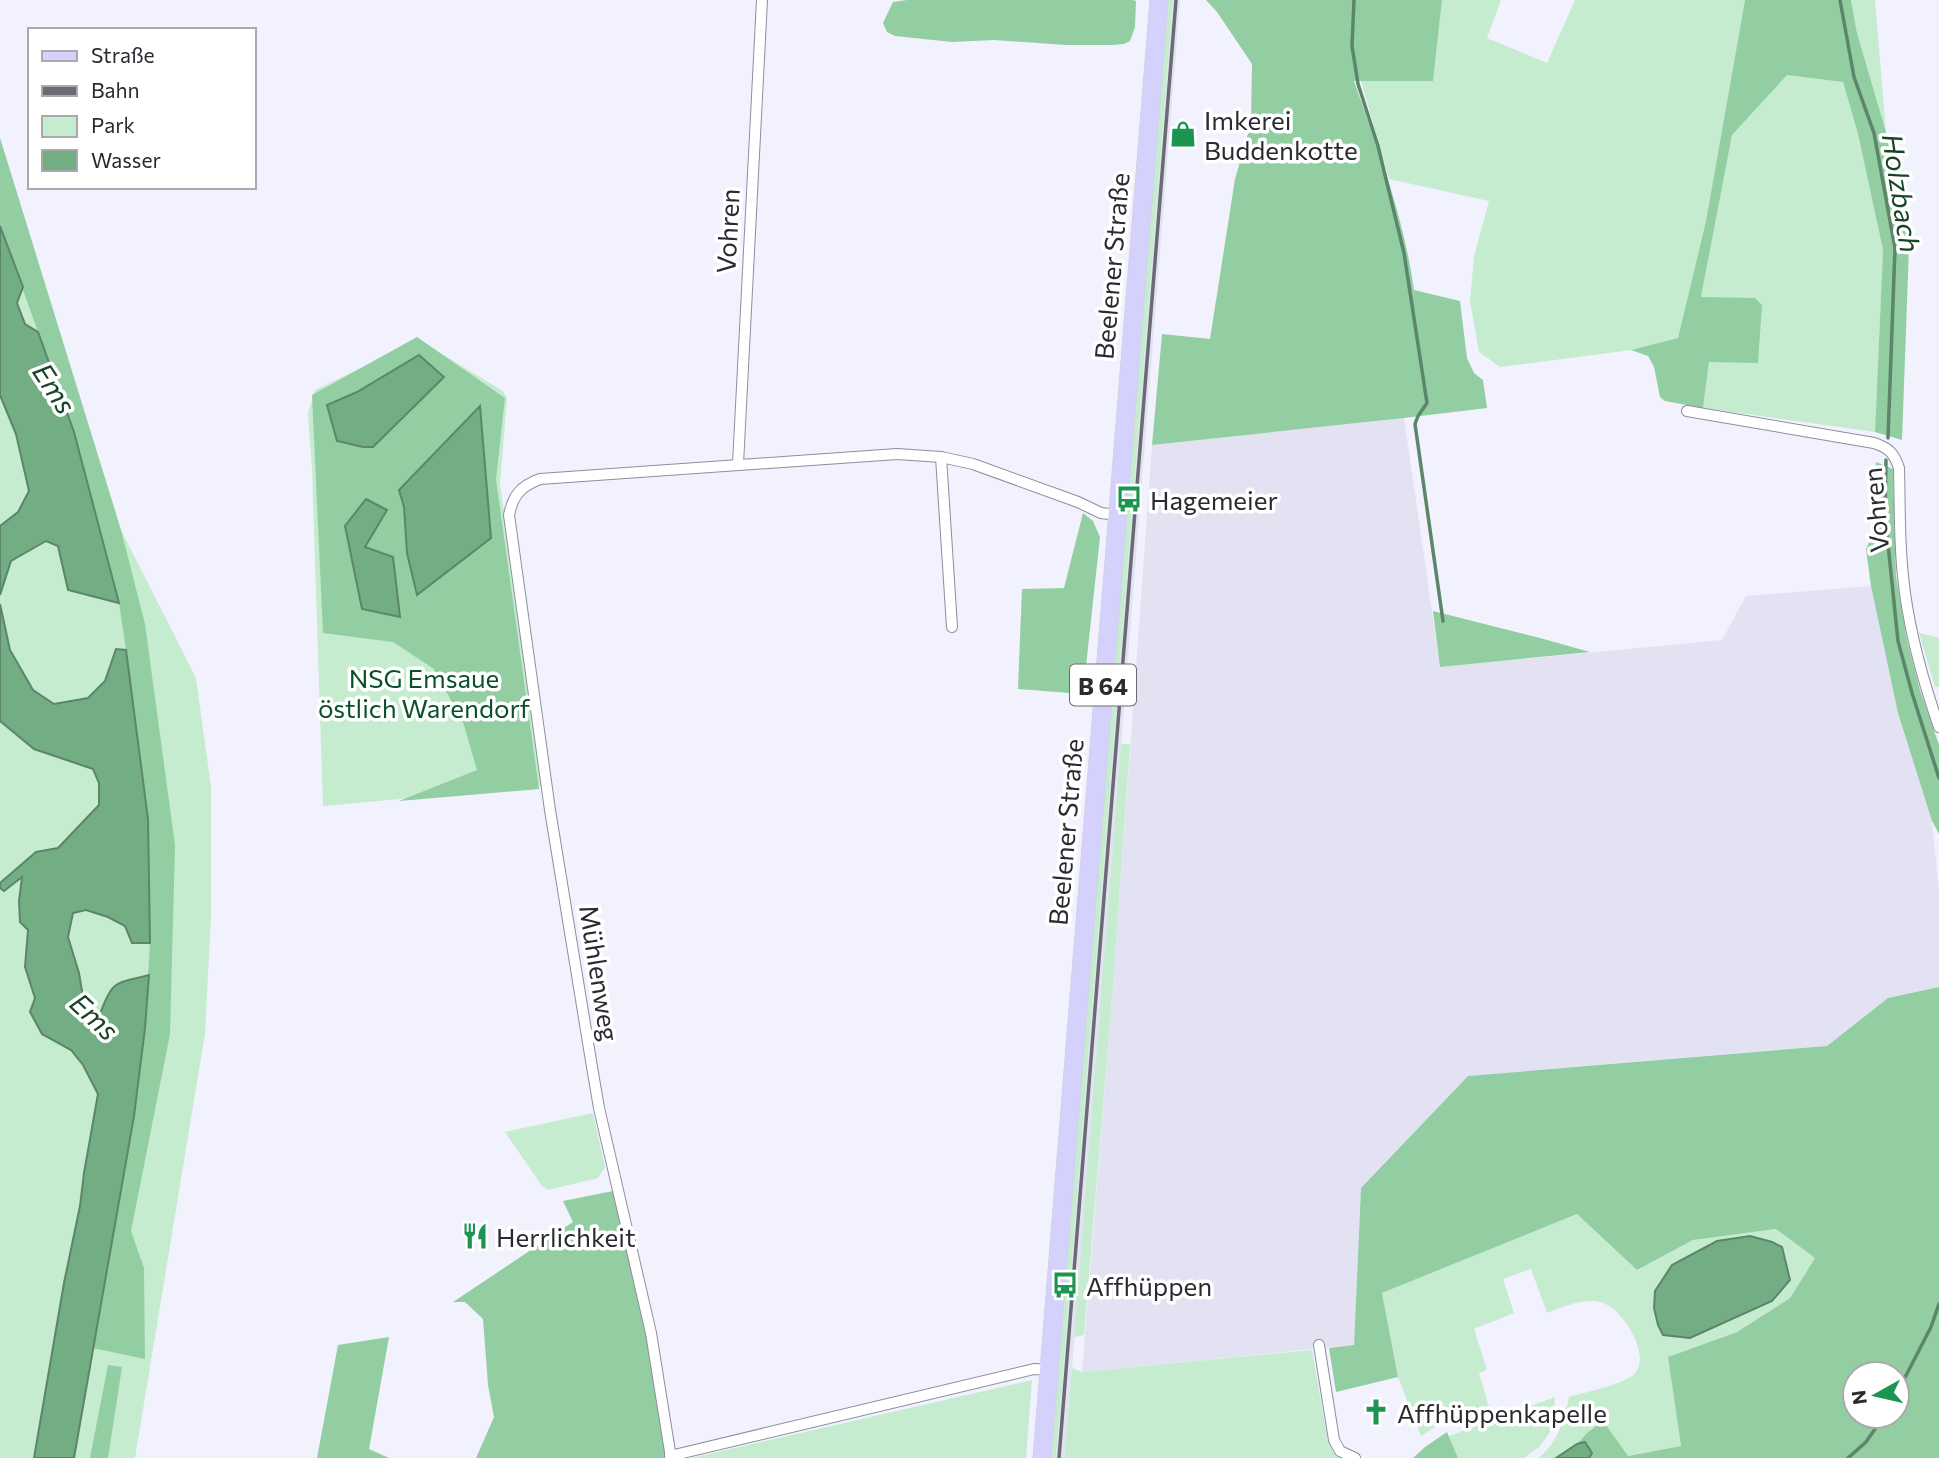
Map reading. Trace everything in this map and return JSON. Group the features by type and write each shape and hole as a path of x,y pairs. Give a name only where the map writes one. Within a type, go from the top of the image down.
{"main road":[{"name":"Beelener Straße","path":"1042,1458 1159,0"}],"street":[{"name":"Vohren","path":"738,464 762,0"},
{"name":"Vohren","path":"1687,411 1874,443 1889,449 1895,456 1899,468 1903,575 1913,639 1939,727"},
{"path":"738,464 897,454 941,457 973,464 1101,513 1117,515"},
{"path":"941,457 952,627"},
{"name":"Mühlenweg","path":"670,1457 651,1334 599,1108 550,810 509,515 516,493 526,484 540,479 738,464"},
{"path":"1319,1345 1334,1440 1340,1451 1355,1458"},
{"path":"670,1457 1034,1369 1049,1370"}],"shaded area":[{"path":"1132,0 1136,1 1135,27 1130,41 1112,45 994,40 952,42 895,36 887,32 883,23 893,2"},
{"path":"1173,0 1180,0 1072,1368 1064,1458 1056,1458"},
{"path":"1206,0 1442,0 1433,81 1354,81 1397,210 1414,290 1460,301 1467,358 1474,373 1483,380 1487,408 1152,445 1162,334 1210,339 1235,179 1251,123 1252,64"},
{"path":"1745,0 1851,0 1857,33 1886,132 1909,247 1902,440 1875,432 1883,250 1858,134 1843,82 1787,75 1732,135 1701,297 1755,298 1762,305 1758,363 1709,362 1703,408 1665,401 1660,397 1654,367 1648,356 1631,350 1678,338 1706,221"},
{"path":"0,138 121,530 145,624 175,845 170,1034 131,1231 144,1268 145,1359 93,1348 134,1116 145,1028 150,943 148,819 119,603 74,432 0,226"},
{"name":"NSG Emsaue östlich Warendorf","path":"417,337 505,398 496,479 539,789 399,801 477,770 463,722 434,669 393,642 323,633 312,395","holes":["357,392 337,440 327,405","366,499 387,510 365,547"]},
{"path":"1404,418 1440,667 1722,640 1746,596 1871,586 1898,713 1932,821 1939,891 1939,987 1888,998 1827,1046 1468,1076 1361,1188 1354,1345 1082,1372 1152,445"},
{"path":"1876,462 1893,469 1896,576 1907,640 1920,690 1939,745 1939,834 1932,821 1898,713 1871,586 1866,549 1875,530"},
{"path":"1083,513 1093,521 1100,537 1083,694 1018,689 1022,589 1064,588"},
{"path":"1433,611 1540,638 1590,652 1440,667"},
{"path":"1939,987 1939,1458 1589,1458 1592,1453 1585,1442 1577,1444 1603,1421 1628,1456 1681,1446 1668,1357 1737,1332 1790,1298 1815,1258 1776,1229 1693,1240 1637,1270 1577,1214 1382,1293 1398,1377 1336,1392 1329,1348 1354,1345 1361,1188 1468,1076 1827,1046 1888,998"},
{"path":"613,1191 646,1334 667,1458 476,1458 494,1417 488,1385 483,1319 465,1302 453,1302 573,1222 563,1201"},
{"path":"389,1337 369,1449 389,1458 317,1458 338,1345"},
{"path":"108,1365 122,1367 108,1458 90,1458"},
{"path":"1447,1432 1458,1458 1413,1458 1425,1447"}],"green space":[{"path":"1168,0 1173,0 1056,1458 1051,1458"},
{"path":"1442,0 1501,0 1487,38 1547,63 1575,0 1745,0 1706,221 1678,338 1631,350 1500,367 1479,352 1470,301 1474,256 1489,201 1389,179 1361,81 1433,81"},
{"path":"1851,0 1875,0 1886,132 1857,33"},
{"path":"1787,74 1843,82 1858,134 1883,250 1875,432 1703,408 1709,362 1701,297 1732,135"},
{"path":"0,138 121,530 196,678 211,787 211,916 205,1034 135,1458 0,1458"},
{"name":"NSG Emsaue östlich Warendorf","path":"419,340 503,391 507,398 500,484 543,786 323,806 308,413 315,390"},
{"path":"1919,633 1939,638 1939,687 1935,687"},
{"path":"1121,744 1130,744 1113,986 1084,1335 1074,1337"},
{"path":"593,1113 605,1167 598,1178 548,1190 542,1186 505,1132"},
{"path":"1577,1214 1637,1270 1693,1240 1776,1229 1815,1258 1790,1298 1737,1332 1668,1357 1681,1446 1627,1456 1587,1433 1577,1444 1556,1458 1538,1458 1555,1438 1569,1397 1626,1380 1638,1368 1640,1358 1633,1334 1618,1313 1609,1306 1586,1301 1547,1313 1531,1269 1503,1279 1514,1313 1474,1329 1487,1370 1479,1373 1489,1407 1438,1425 1421,1436 1398,1377 1382,1293"},
{"path":"1312,1350 1328,1442 1335,1453 1345,1458 1064,1458 1072,1368 1082,1372"},
{"path":"1032,1380 1026,1458 691,1458"},
{"path":"1555,1397 1549,1434 1539,1447 1524,1458 1458,1458 1449,1436"}],"water":[{"name":"Ems","path":"0,226 23,287 17,303 25,324 38,332 74,432 119,603 68,590 58,546 46,541 11,561 0,595 0,526 18,512 29,491 16,434 0,395"},
{"path":"419,355 444,377 373,447 337,441 327,405 357,392"},
{"path":"480,406 491,538 417,595 407,553 404,507 399,490"},
{"path":"366,499 387,510 365,547 393,557 400,617 362,609 345,526"},
{"path":"0,604 10,650 33,690 54,704 88,698 105,681 116,649 126,650 148,819 150,943 132,943 125,926 86,910 73,913 68,937 83,997 97,1023 105,1028 100,1014 112,989 122,982 149,975 134,1116 74,1458 34,1458 98,1094 83,1065 71,1050 42,1034 30,1012 35,998 25,967 28,930 20,922 22,877 4,891 0,888 0,883 36,852 58,848 99,805 99,783 93,769 34,749 0,721"},
{"path":"1750,1236 1782,1247 1790,1280 1772,1301 1690,1338 1663,1335 1654,1308 1655,1291 1672,1265 1717,1241"},
{"path":"1585,1442 1592,1453 1589,1458 1556,1458 1577,1444"}],"waterway":[{"path":"1354,0 1352,46 1358,84 1378,146 1404,253 1427,403 1415,424 1443,621"},
{"name":"Holzbach","path":"1840,0 1854,77 1874,133 1895,248 1888,438"},
{"name":"Holzbach","path":"1886,460 1885,515 1898,641 1939,778"},
{"name":"Holzbach","path":"1911,1366 1931,1327 1939,1304"},
{"name":"Holzbach","path":"1848,1458 1866,1442 1874,1430"}],"railway":[{"path":"1059,1458 1176,0"}],"place":[{"name":"Imkerei Buddenkotte","path":"1183,134"},
{"name":"Hagemeier","path":"1129,499"},
{"name":"Herrlichkeit","path":"475,1236"},
{"name":"Affhüppen","path":"1065,1285"},
{"name":"Affhüppenkapelle","path":"1376,1412"}]}
